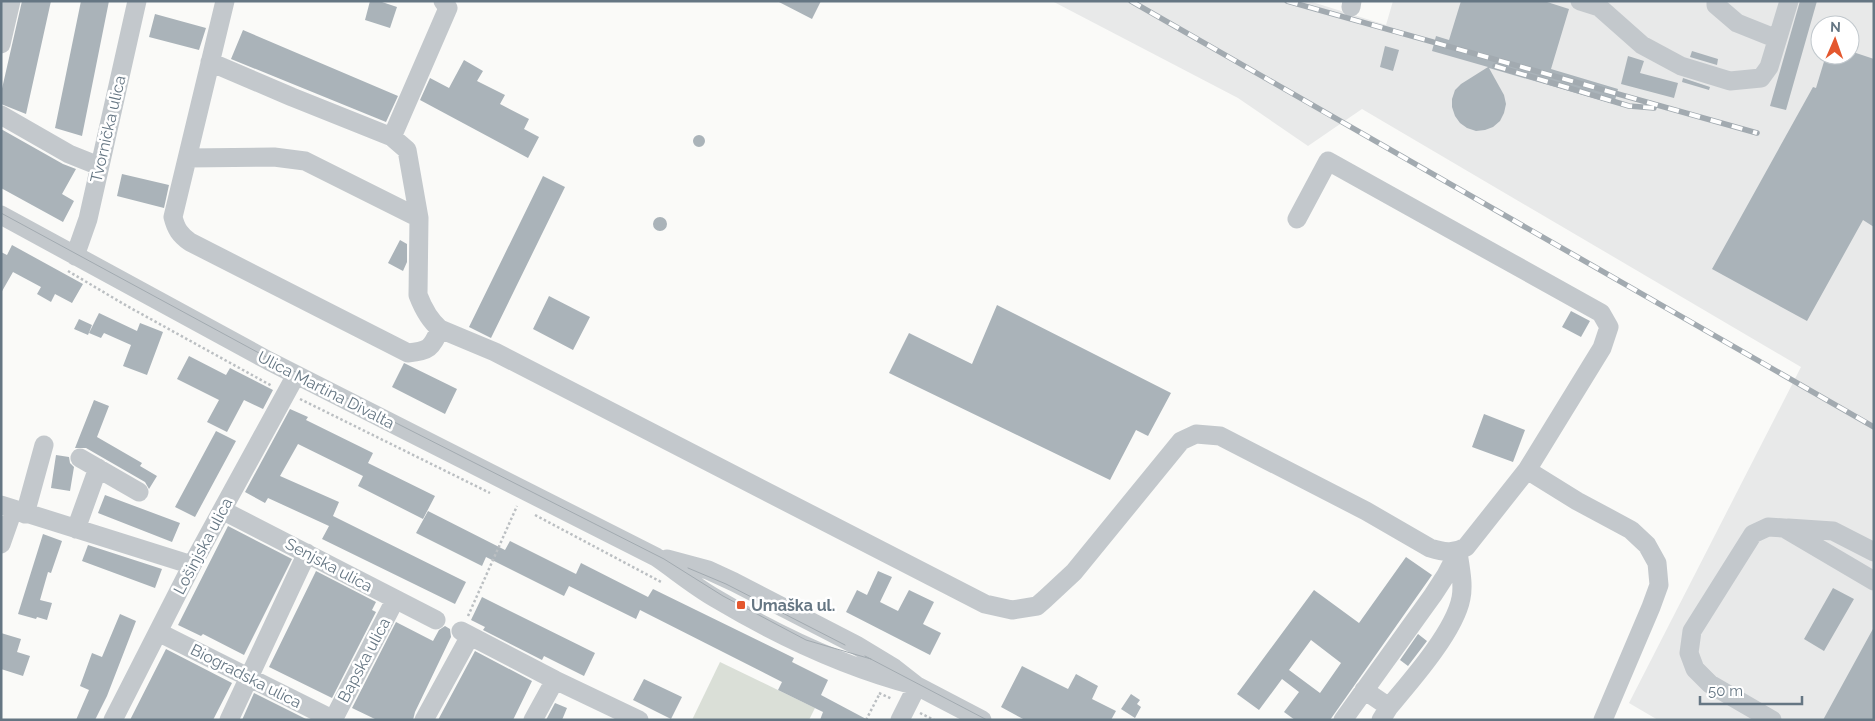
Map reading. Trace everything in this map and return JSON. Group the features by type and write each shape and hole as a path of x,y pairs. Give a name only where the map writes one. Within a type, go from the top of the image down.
{"street":[{"path":"1,44 11,1"},
{"name":"Tvornička ulica","path":"71,264 88,219 137,1"},
{"path":"225,1 173,217 176,229 183,238 408,353 424,352 432,345 440,329"},
{"path":"392,138 448,8 443,1"},
{"path":"1580,1 1599,7 1642,45 1681,66 1730,81 1760,78 1769,66 1789,1"},
{"path":"1716,1 1716,5 1737,23 1777,40"},
{"path":"210,62 392,138 407,150 419,218 418,295 429,318 440,329 495,352 985,604 1012,610 1036,606 1074,572 1182,441 1196,434 1220,436 1366,511 1430,548 1440,551 1458,552"},
{"path":"1,115 69,154 99,166"},
{"path":"188,158 274,157 305,161 419,218"},
{"path":"1297,218 1328,161 1601,314 1610,327 1602,348 1527,470 1466,547 1458,552 1433,595 1343,720"},
{"name":"Ulica Martina Divalta","path":"1,215 71,264 656,556 708,570 734,582 856,645 894,668 917,686 982,720"},
{"name":"Lošinjska ulica","path":"113,720 192,565 296,375"},
{"path":"1,544 13,510 44,445"},
{"path":"80,458 139,492"},
{"path":"76,529 98,468"},
{"path":"1527,470 1577,501 1631,530 1648,545 1657,562 1659,585 1603,720"},
{"path":"13,510 192,565"},
{"name":"Senjska ulica","path":"222,510 436,620"},
{"path":"1772,720 1710,684 1695,669 1689,654 1692,631 1753,534 1768,528 1833,531 1874,552"},
{"path":"1784,528 1874,581"},
{"path":"1364,690 1385,714 1441,640 1452,623 1461,598 1462,587 1458,552"},
{"path":"229,720 307,553"},
{"name":"Bapska ulica","path":"333,720 396,600"},
{"name":"Biogradska ulica","path":"158,632 333,720"},
{"path":"424,720 466,634 619,715 639,720"},
{"path":"533,720 555,680"},
{"path":"903,713 917,686"}],"path":[{"path":"71,264 126,306 286,393 490,493"},
{"path":"466,634 517,506 525,510"},
{"path":"534,515 666,585"},
{"path":"872,689 880,693 903,713 934,720"},
{"path":"866,720 880,693"}],"shaded area":[{"path":"1052,1 1309,1 1386,25 1393,1 1874,1 1874,720 1658,720 1629,703 1801,367 1362,109 1308,146 1238,98"},
{"path":"720,662 815,708 809,720 692,720"}],"building":[{"path":"22,1 51,1 26,114 1,104 1,93"},
{"path":"81,1 109,1 82,136 55,128"},
{"path":"370,1 379,1 397,7 390,28 365,20"},
{"path":"777,1 821,1 812,19"},
{"path":"1461,1 1544,1 1569,9 1551,69 1618,89 1614,104 1489,68 1504,95 1506,104 1504,113 1500,121 1493,127 1476,131 1467,128 1455,116 1452,107 1455,90 1488,67 1432,51 1436,36 1449,40"},
{"path":"1800,1 1817,1 1813,15 1810,15 1810,26 1786,110 1770,106"},
{"path":"155,14 206,28 199,50 149,37"},
{"path":"243,30 398,96 386,122 231,59"},
{"path":"1385,46 1399,50 1393,71 1380,67"},
{"path":"1692,51 1718,59 1717,65 1690,57"},
{"path":"1860,54 1874,59 1874,227 1863,220 1807,321 1712,269 1813,87 1816,88 1823,65 1860,65"},
{"path":"1628,56 1644,61 1640,73 1678,83 1674,98 1621,84"},
{"path":"464,60 483,71 477,81 505,95 500,104 529,119 524,129 539,137 528,158 420,100 430,78 449,88"},
{"path":"1683,78 1710,87 1709,90 1682,82"},
{"path":"1,129 63,164 76,169 62,194 74,201 63,222 1,188"},
{"path":"701,135 704,136 704,146 697,147 694,146 693,139 694,136"},
{"path":"122,174 169,185 164,208 117,196"},
{"path":"543,176 565,187 491,338 469,327"},
{"path":"657,217 663,217 667,224 663,231 657,231 653,227 653,221"},
{"path":"400,240 407,244 407,262 403,271 388,263"},
{"path":"12,245 83,284 72,303 55,294 51,302 37,294 41,287 13,272 1,293 1,252 7,255"},
{"path":"549,296 590,317 573,350 533,329"},
{"path":"997,305 1171,393 1148,436 1136,430 1110,480 889,373 909,333 972,364"},
{"path":"1571,311 1590,321 1581,337 1562,327"},
{"path":"99,313 137,331 140,323 163,332 147,375 123,366 131,345 104,333 101,338 89,333"},
{"path":"79,319 92,325 88,335 74,329"},
{"path":"189,356 226,375 230,368 273,390 263,409 244,400 227,432 207,422 219,400 177,379"},
{"path":"404,363 457,389 445,414 392,387"},
{"path":"94,400 109,406 97,437 142,463 140,466 157,476 149,489 145,482 86,448 75,448"},
{"path":"290,409 308,417 306,420 373,453 368,463 435,496 423,519 358,486 363,476 298,444 280,476 339,502 333,516 466,582 455,604 322,539 329,526 268,498 265,503 245,492"},
{"path":"1484,414 1525,430 1513,462 1472,447"},
{"path":"216,431 236,441 195,517 175,507"},
{"path":"56,455 69,457 70,463 74,467 70,491 51,488"},
{"path":"105,495 180,523 172,542 98,513"},
{"path":"428,511 505,550 510,541 576,574 581,563 648,597 653,589 794,658 792,662 828,680 821,695 868,720 820,720 823,712 778,690 782,682 640,610 636,619 569,586 564,596 486,557 482,566 416,533"},
{"path":"228,526 292,559 244,655 203,634 201,636 178,625"},
{"path":"43,534 62,541 51,573 48,572 40,600 52,603 47,620 18,614"},
{"path":"88,545 162,569 155,588 82,561"},
{"path":"1406,557 1432,575 1330,720 1295,720 1284,712 1299,692 1282,679 1259,710 1237,694 1314,590 1359,623","holes":["1311,640 1341,663 1320,693 1289,670"]},
{"path":"316,571 376,602 372,610 376,612 332,698 269,667"},
{"path":"878,571 892,577 880,602 898,611 909,590 934,602 923,624 941,633 930,655 846,612 857,590 867,595"},
{"path":"1833,588 1854,599 1824,651 1804,639"},
{"path":"482,597 595,653 584,676 544,656 542,660 483,630 485,627 471,620"},
{"path":"120,614 136,621 107,696 95,720 76,720 89,690 80,686 92,653 102,657"},
{"path":"396,622 433,641 439,630 445,626 450,629 451,637 415,712 413,720 377,720 352,708"},
{"path":"1874,627 1874,720 1823,720"},
{"path":"1,633 21,639 17,652 30,656 23,676 1,669"},
{"path":"1418,634 1427,641 1408,666 1400,660"},
{"path":"166,649 232,683 213,720 130,720"},
{"path":"475,651 532,681 513,720 438,720"},
{"path":"1022,666 1068,689 1076,674 1098,686 1092,699 1116,711 1111,720 1025,720 1001,707"},
{"path":"644,679 682,697 671,719 633,700"},
{"path":"254,693 308,720 242,720"},
{"path":"1131,694 1140,700 1137,704 1141,707 1135,718 1121,709"},
{"path":"555,703 567,708 562,720 546,720"}],"tram line":[{"path":"1,213 270,359 664,559 723,596 806,640 871,659"},
{"path":"688,568 726,584 845,645"},
{"path":"865,656 987,720"}],"railway":[{"path":"1131,1 1874,427"},
{"path":"1287,1 1757,133"},
{"path":"1495,66 1629,106 1654,108"}],"place":[{"name":"Umaška ul.","path":"741,605"}]}
